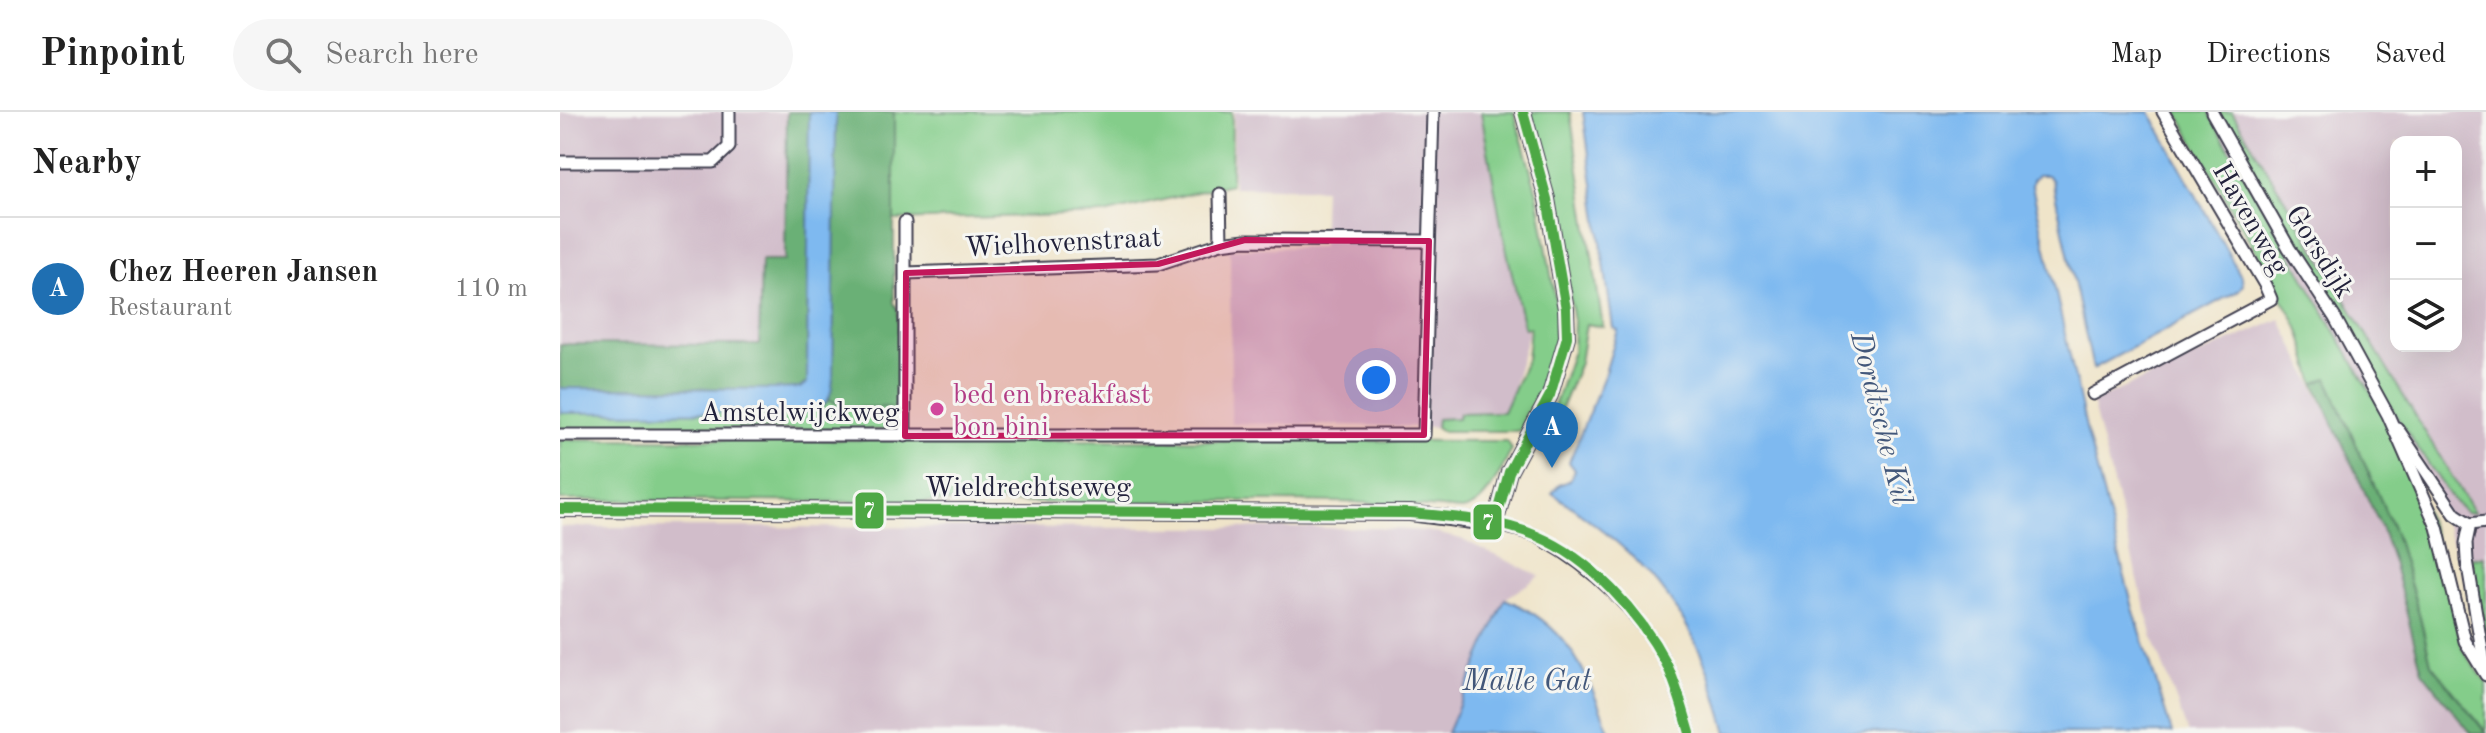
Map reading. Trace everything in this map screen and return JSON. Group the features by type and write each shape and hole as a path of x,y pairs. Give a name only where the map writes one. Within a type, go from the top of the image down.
{"street":[{"path":"560,162 713,162 729,147 729,112"},
{"path":"1429,241 1433,112"},
{"path":"1523,112 1547,199 1566,309 1567,337 1550,395 1509,472 1495,524 1540,537 1580,563 1610,588 1649,634 1667,665 1690,733"},
{"name":"Havenweg","path":"2093,394 2271,299 2163,112"},
{"name":"Gorsdijk","path":"2212,112 2289,248 2335,318 2388,415 2437,527 2465,641 2486,674"},
{"path":"1220,194 1221,243"},
{"path":"905,222 905,436"},
{"name":"Wielhovenstraat","path":"906,273 1158,264 1221,243 1245,240 1429,241"},
{"name":"Amstelwijckweg","path":"560,435 1424,435 1429,241"},
{"name":"Gorsdijk","path":"2388,415 2455,514 2470,524 2466,543 2467,560 2486,674"},
{"name":"Wieldrechtseweg","path":"560,509 1410,513 1495,524"},
{"path":"2470,524 2486,522"}],"highlighted area":[{"path":"1245,240 1429,241 1424,435 905,436 906,273 1158,264"}],"shaded area":[{"path":"560,112 798,112 793,357 560,357"},
{"path":"1234,112 1487,112 1528,334 1505,415 1433,427 1231,423 1230,249 1322,247 1324,189 1233,187"},
{"path":"2193,112 2486,112 2486,640 2433,489"},
{"path":"2280,319 2406,569 2475,733 2188,733 2153,638 2092,402"},
{"path":"560,527 1375,528 1427,531 1461,539 1540,576 1505,599 1447,733 560,733"}],"green space":[{"path":"787,112 809,112 807,382 800,388 775,389 560,388 560,344 759,345 761,260 785,260"},
{"path":"836,112 894,112 894,303 898,309 898,407 849,408 829,400 833,377"},
{"path":"894,112 1232,112 1231,184 1104,214 894,220"},
{"path":"1481,112 1514,112 1537,193 1558,315 1556,359 1547,386 1522,429 1442,431 1436,427 1437,419 1458,418 1459,413 1503,412 1527,359 1530,328 1524,328"},
{"path":"1531,112 1570,112 1603,327 1586,324 1580,363 1557,418 1553,409 1573,351 1574,322 1553,191"},
{"path":"2177,112 2208,112 2396,436 2434,535 2463,650 2486,682 2486,732 2431,664 2395,533 2327,378 2315,384 2294,320"},
{"path":"2217,112 2232,112 2474,513 2465,512 2453,500 2398,419"},
{"path":"2327,378 2395,533 2431,664 2486,733 2471,733 2422,671 2381,527 2315,384"},
{"path":"829,400 849,408 898,407 898,425 894,430 560,430 560,413 811,412 822,408"},
{"path":"560,439 1507,441 1512,449 1485,495 1470,508 1461,510 1312,501 560,500"},
{"path":"2483,557 2486,572 2486,652 2471,558"}],"water":[{"path":"809,112 836,112 833,377 826,403 811,412 560,413 560,388 775,389 800,388 807,383"},
{"name":"Dordtsche Kil","path":"1583,112 2150,112 2242,278 2243,285 2238,291 2093,369 2052,180 2047,175 2038,175 2032,186 2087,432 2133,608 2172,733 1727,733 1702,656 1669,599 1635,559 1552,493 1559,485 1569,481 1575,470 1569,462 1604,376 1618,330 1613,328"},
{"name":"Malle Gat","path":"1505,599 1545,622 1573,653 1593,690 1610,733 1447,733"}],"transit line":[{"name":"7","path":"1495,524 1509,472 1550,395 1567,337 1566,309 1547,199 1523,112"},
{"name":"7","path":"560,509 1410,513 1490,522 1522,530 1557,546 1612,589 1642,625 1666,663 1690,733"}],"place":[{"name":"bed en breakfast bon bini","path":"937,409"},
{"name":"Chez Heeren Jansen","path":"1552,468"}]}
